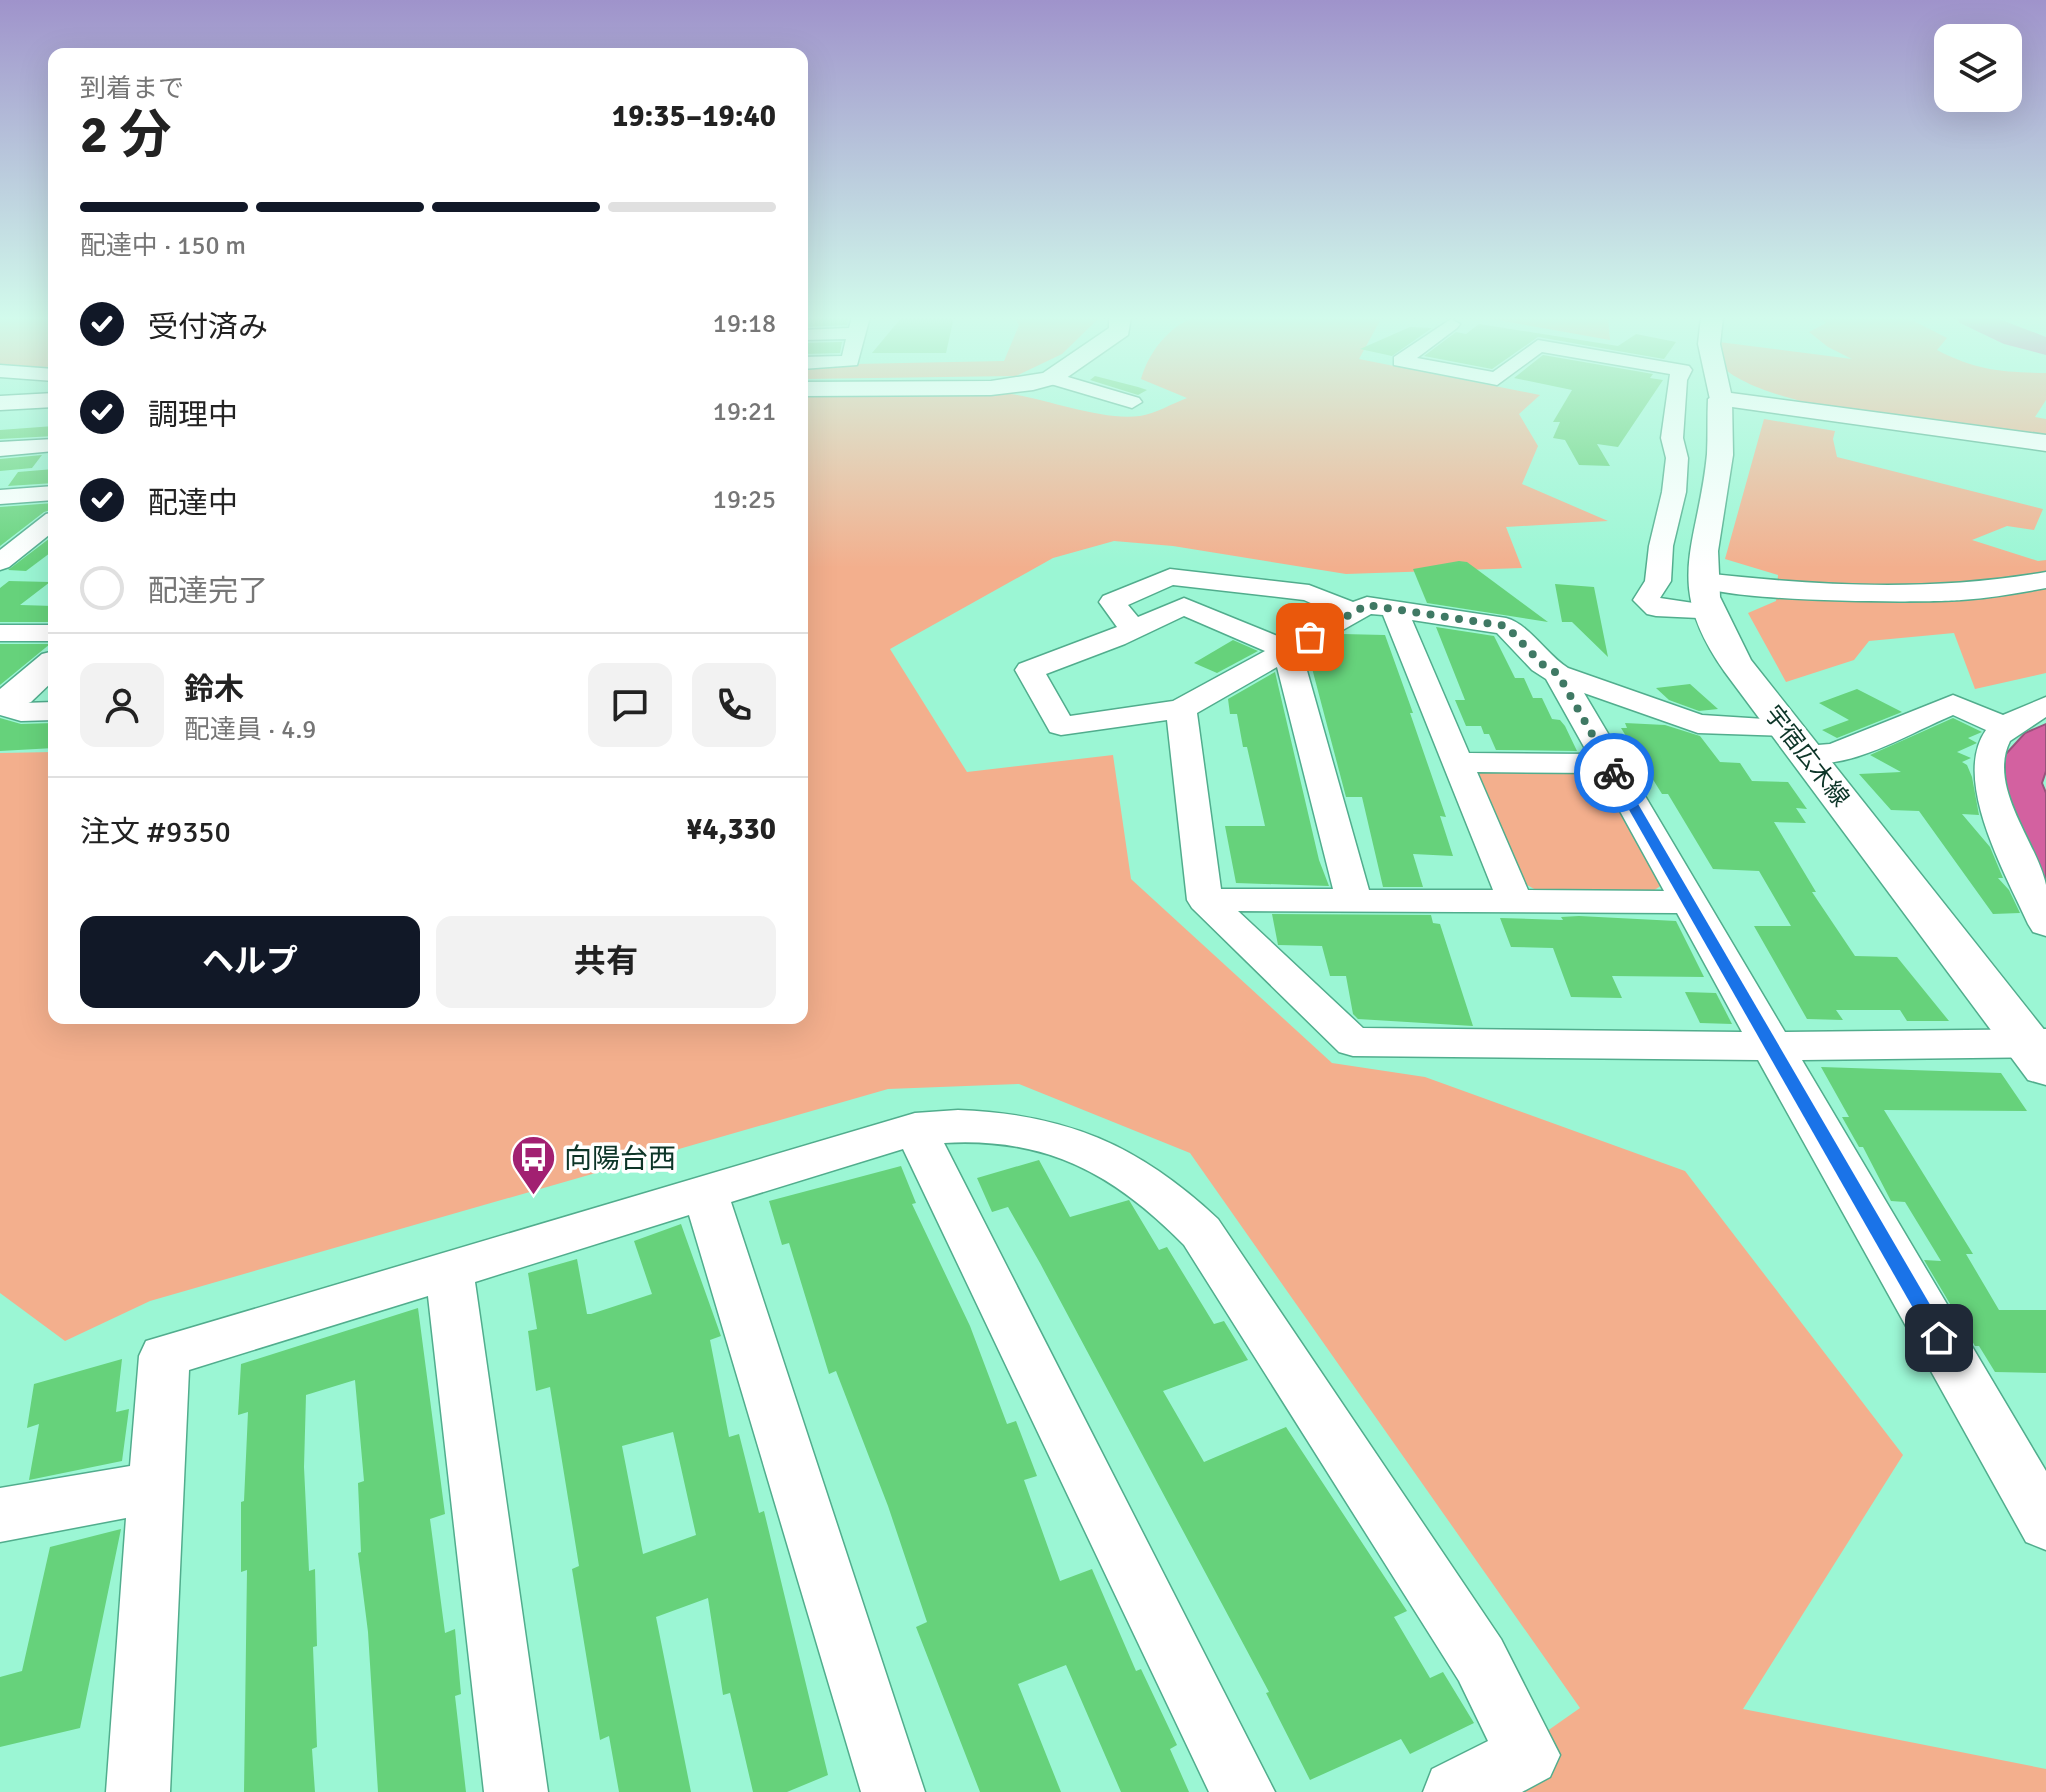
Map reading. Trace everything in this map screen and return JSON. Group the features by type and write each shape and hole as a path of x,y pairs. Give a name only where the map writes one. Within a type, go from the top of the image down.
{"street":[{"path":"0,403 43,401"},
{"path":"1127,401 1132,402"},
{"path":"1669,401 1677,458 1658,581 1646,600 1656,608 1706,597 1854,597 1967,592 2046,580"},
{"name":"宇宿広木線","path":"1717,401 1720,455 1703,551 1706,597 1736,664 2040,1051"},
{"path":"1770,401 1799,411"},
{"path":"1770,401 1799,411 2046,443"},
{"path":"0,449 48,445"},
{"path":"0,497 48,493"},
{"path":"5,555 48,523"},
{"path":"1134,630 1112,602 1170,577 1309,593 1355,612"},
{"path":"1287,650 1184,606 1134,630 1029,670 1061,726 1181,709 1287,650 1355,612 1367,605 1506,626 1542,664 1558,674 1698,724 1795,740 1835,753 1953,704 2006,728"},
{"path":"1394,610 1515,901"},
{"path":"0,633 48,633"},
{"path":"1287,650 1354,900"},
{"path":"0,704 18,694 48,666"},
{"path":"1558,674 2046,1523"},
{"path":"0,704 21,712 48,711"},
{"path":"2046,706 2027,713 2006,728 1988,753 1987,768 1995,801 2046,924"},
{"path":"1181,709 1205,900 1353,1042 2040,1051"},
{"path":"1457,762 1609,764"},
{"path":"1205,900 1688,902"},
{"path":"138,1792 164,1356 915,1129 965,1124 1050,1135 1094,1150 1150,1183 1201,1232 1480,1660 1528,1755 1455,1792"},
{"path":"915,1129 1243,1792"},
{"path":"705,1192 893,1792"},
{"path":"449,1270 516,1792"},
{"path":"0,1515 157,1487"}],"shaded area":[{"path":"808,401 1041,401 1125,417 1158,411 1181,401 1534,401 1519,414 1538,446 1522,484 1608,521 1506,527 1522,568 1346,574 1173,546 1114,541 1053,558 890,649 967,772 1113,755 1131,879 1332,1063 1425,1077 1685,1171 1903,1455 1743,1709 2046,1769 2046,1792 1460,1792 1580,1708 1190,1153 1019,1084 888,1089 150,1301 65,1341 0,1293 0,753 48,752 48,1024 808,1024"},
{"path":"1801,401 2046,401 2035,417 2046,419 2046,435 1921,422"},
{"path":"1764,419 1835,431 1833,439 1837,457 2043,509 2034,530 2007,526 1972,540 2038,561 2046,560 2046,673 1975,689 1954,633 1869,641 1854,660 1786,682 1748,613 1776,601 1778,575 1725,559"},
{"path":"2046,724 2046,771 2042,783 2046,793 2046,889 2010,809 2005,755 2025,733"},
{"path":"1483,766 1590,767 1603,773 1665,883 1653,891 1536,890 1520,881 1471,773"}],"building":[{"path":"1566,401 1649,401 1618,447 1597,444 1610,466 1579,465 1565,440 1553,438 1560,422 1553,422"},
{"path":"48,426 48,436 0,439 0,430"},
{"path":"42,455 32,468 0,471 0,459"},
{"path":"48,470 48,483 8,486 18,472"},
{"path":"48,503 48,511 0,546 0,507"},
{"path":"48,540 48,554 26,571 8,570"},
{"path":"1467,562 1548,622 1427,603 1413,569"},
{"path":"9,581 48,582 20,605 48,606 48,622 0,622 0,588"},
{"path":"1555,584 1594,587 1608,657 1572,622 1562,622"},
{"path":"1436,627 1494,636 1515,678 1524,678 1533,698 1542,698 1552,719 1560,720 1565,726 1577,751 1496,750 1489,734 1484,734 1481,726 1466,726 1455,700 1465,700"},
{"path":"1342,634 1385,635 1413,713 1410,713 1446,817 1440,816 1453,856 1413,854 1423,887 1383,887 1362,797 1346,797 1308,653 1339,651 1335,638"},
{"path":"1233,640 1258,651 1217,673 1194,663"},
{"path":"0,644 48,644 48,646 0,685"},
{"path":"1275,672 1319,860 1329,886 1236,883 1225,826 1265,826 1247,747 1243,747 1237,714 1230,714 1228,699"},
{"path":"1690,684 1718,709 1699,711 1669,700 1656,688"},
{"path":"1857,689 1902,712 1837,738 1822,730 1849,720 1819,703"},
{"path":"0,718 21,724 48,723 48,748 0,751"},
{"path":"1953,718 1982,732 1968,738 1977,743 1957,752 1971,758 1962,762 1967,765 1972,777 1979,815 1962,814 1990,847 2003,878 1998,878 2009,890 2020,913 1993,914 1919,811 1891,810 1859,774 1901,772 1870,755"},
{"path":"1625,723 1665,725 1700,736 1720,762 1740,763 1752,781 1788,782 1807,809 1796,808 1806,823 1774,822 1816,892 1812,892 1855,956 1897,957 1949,1021 1907,1021 1900,1010 1836,1010 1843,1020 1807,1019 1754,926 1791,926 1759,871 1713,869 1668,794 1662,794 1621,728 1627,728"},
{"path":"1272,914 1431,915 1433,923 1440,924 1473,1026 1358,1019 1353,1014 1346,976 1330,976 1322,946 1278,945"},
{"path":"1561,917 1676,921 1704,977 1612,976 1622,998 1571,997 1553,948 1511,947 1500,918 1563,920"},
{"path":"1685,992 1716,993 1732,1024 1700,1023"},
{"path":"1821,1067 2001,1073 2027,1111 1884,1110 1973,1254 1966,1254 1999,1310 2046,1310 2046,1373 1995,1372 1979,1346 1975,1346 1924,1260 1941,1261 1905,1202 1891,1201 1863,1147 1859,1147 1842,1117 1849,1117"},
{"path":"1039,1160 1070,1217 1129,1200 1159,1250 1167,1247 1214,1324 1224,1321 1248,1360 1163,1391 1204,1462 1286,1427 1407,1611 1394,1617 1430,1678 1443,1672 1474,1723 1410,1754 1401,1739 1310,1780 1266,1693 1269,1692 1040,1263 1008,1207 992,1212 977,1178"},
{"path":"901,1166 916,1203 912,1204 970,1326 1007,1424 1016,1421 1037,1476 1024,1480 1060,1581 1092,1569 1136,1671 1141,1669 1177,1745 1170,1749 1189,1792 1121,1792 1066,1665 1018,1684 1061,1792 980,1792 916,1627 927,1622 888,1506 836,1371 829,1374 789,1243 782,1245 769,1201"},
{"path":"681,1224 721,1336 710,1340 729,1437 739,1434 759,1513 764,1511 828,1775 787,1792 753,1792 730,1693 723,1695 708,1598 656,1617 691,1792 619,1792 609,1736 600,1740 572,1569 579,1566 550,1387 536,1391 528,1331 537,1329 528,1273 577,1259 587,1314 591,1314 652,1294 634,1241","holes":["673,1432 696,1535 643,1554 622,1446"]},
{"path":"418,1308 445,1514 430,1519 445,1633 455,1629 461,1694 455,1696 466,1792 378,1792 368,1632 358,1553 361,1552 358,1483 364,1481 355,1380 306,1395 304,1467 309,1571 315,1569 317,1646 313,1647 317,1747 312,1749 315,1792 244,1792 247,1570 241,1572 241,1502 244,1501 248,1412 238,1415 241,1364"},
{"path":"122,1359 116,1412 129,1409 122,1461 29,1480 39,1424 27,1428 34,1384"},
{"path":"121,1529 80,1728 0,1747 0,1677 22,1671 50,1547"}],"way so far":[{"path":"1310,637 1367,605 1506,626 1542,664 1558,674 1614,773"}],"place":[{"name":"向陽台西","path":"533,1197"}],"route":[{"path":"1614,773 1939,1338"}]}
